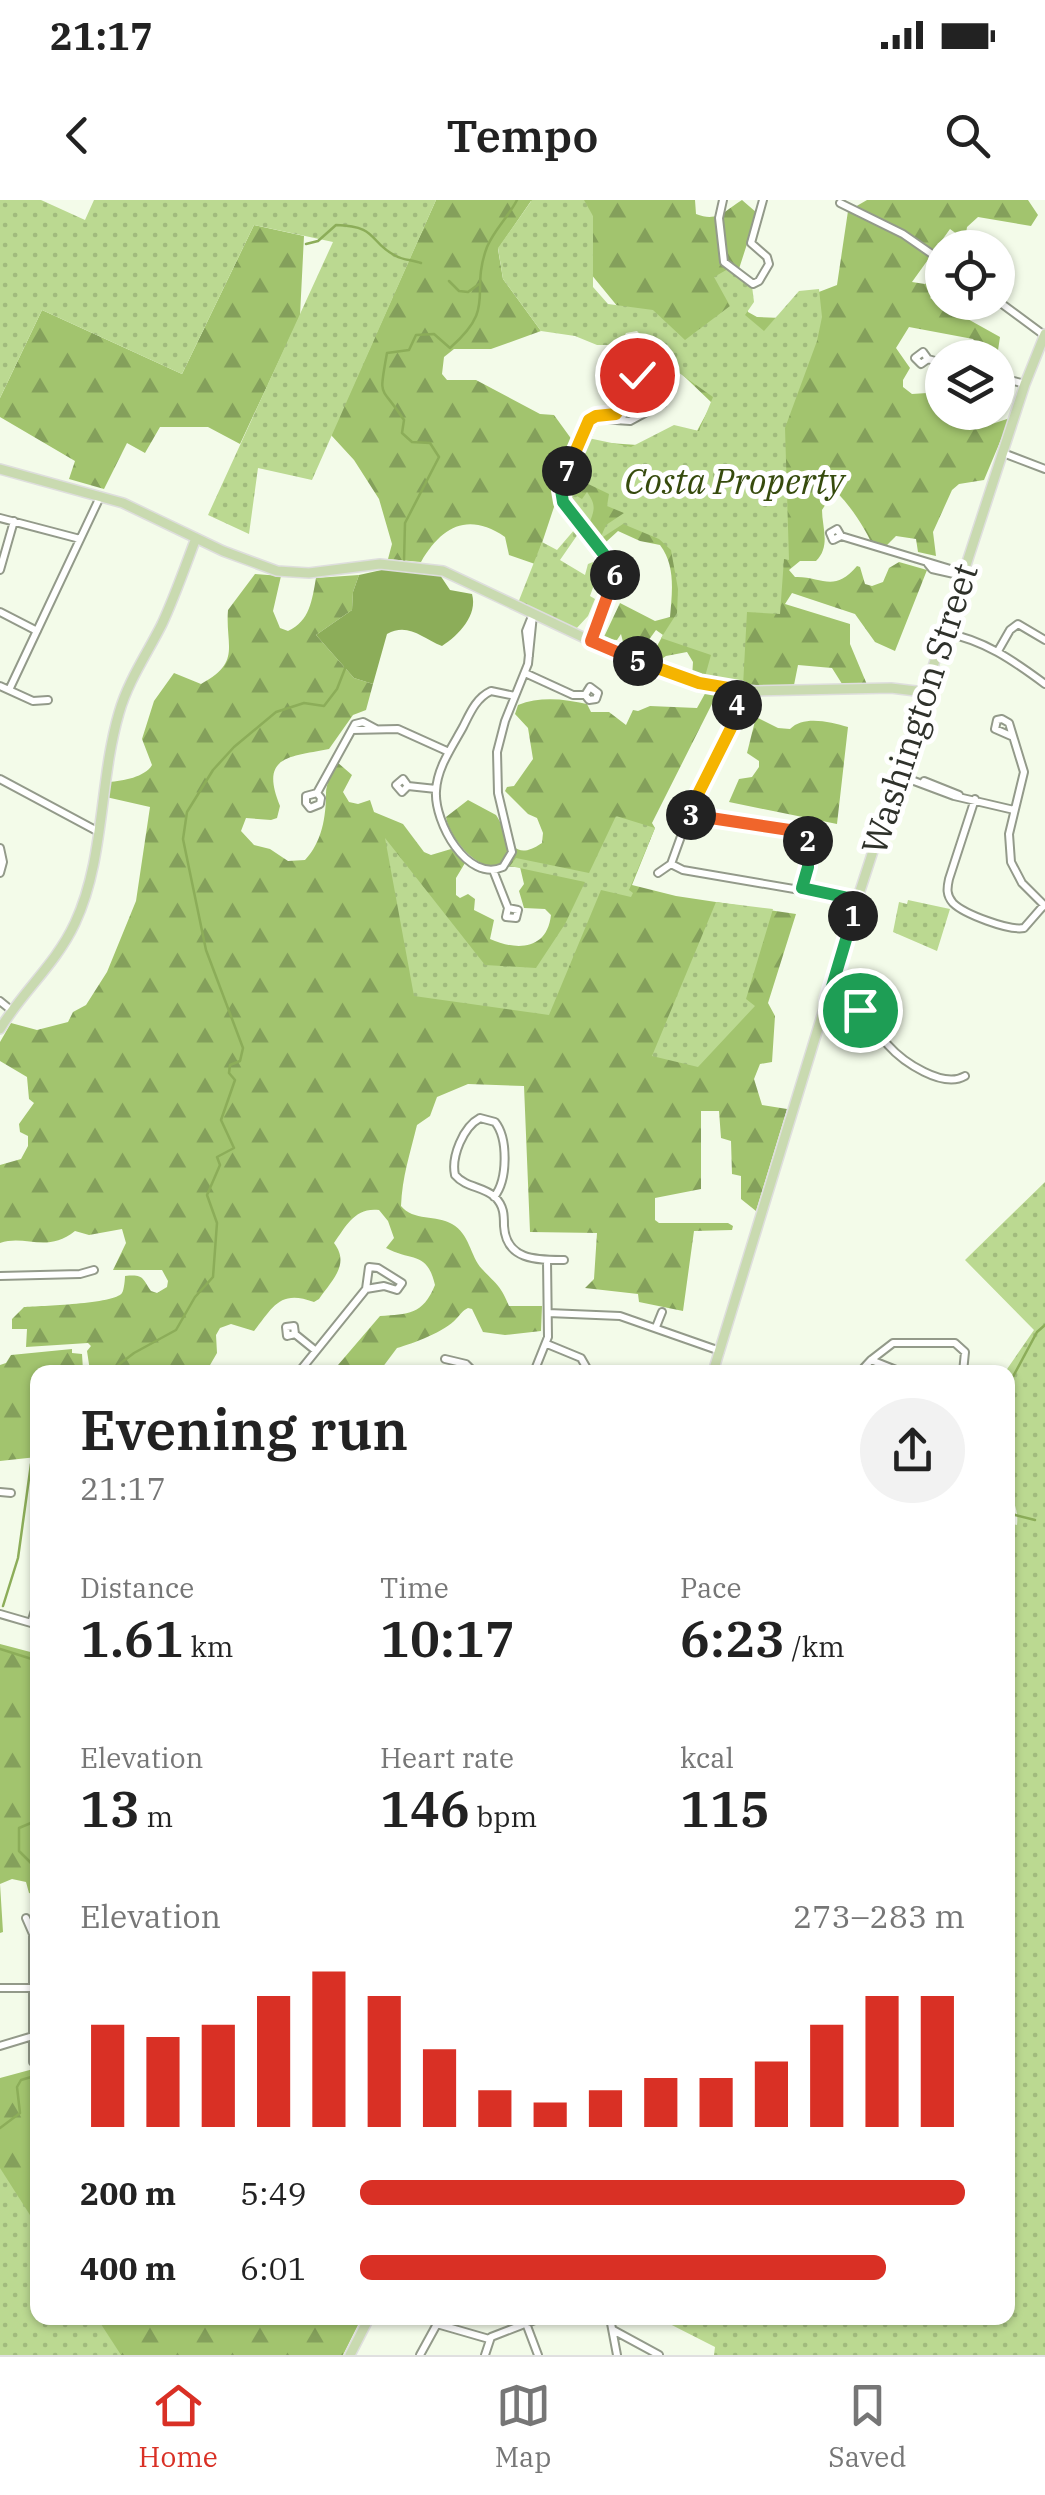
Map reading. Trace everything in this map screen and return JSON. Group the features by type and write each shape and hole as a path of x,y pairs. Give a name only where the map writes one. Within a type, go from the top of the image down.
{"main road":[{"name":"Washington Street","path":"715,1365 924,692 1025,384 1045,335"},
{"path":"0,470 100,496 272,570 296,574 380,564 426,567 452,574 533,615 687,680 740,690 891,688 924,692"},
{"path":"0,1029 53,962 76,920 90,874 114,732 124,696 163,622 196,538"},
{"path":"350,2355 365,2325"}],"street":[{"path":"723,200 719,218 724,262 754,284 769,264 751,243 763,200"},
{"path":"840,204 903,234 925,249"},
{"path":"1015,313 1045,335"},
{"path":"591,641 617,580 612,561 568,504 565,489 591,425 600,419 632,420 658,408 664,401 663,392 646,376 636,376 618,417"},
{"path":"1015,381 1025,384"},
{"path":"1002,454 1045,470"},
{"path":"9,690 100,496"},
{"path":"0,518 80,539"},
{"path":"0,570 14,521"},
{"path":"841,536 928,564 932,569 963,576"},
{"path":"0,612 37,631"},
{"path":"515,696 497,690 482,696 449,752 436,789 438,816 447,836 476,866 493,870 508,862 512,849 500,808 496,773 500,736 526,672 530,656 526,631 533,615"},
{"path":"998,651 1018,624 1045,640"},
{"path":"944,633 974,639 998,651 1045,684"},
{"path":"526,672 573,694 585,695"},
{"path":"0,686 32,701 48,700"},
{"path":"658,873 671,864 689,814 731,728 740,690"},
{"path":"316,793 352,730 398,729 449,752"},
{"path":"975,799 949,879 951,900 1012,930 1024,928 1044,905 1022,883 1012,862 1009,834 1024,772 1020,751 1010,736"},
{"path":"898,775 1014,810"},
{"path":"0,779 97,831"},
{"path":"408,786 436,789"},
{"path":"689,814 802,835 809,844 802,888"},
{"path":"0,848 4,862 0,873"},
{"path":"671,864 683,870 858,900"},
{"path":"493,870 508,908"},
{"path":"828,1000 854,1006 892,1049 919,1067 945,1080 965,1076"},
{"path":"0,1002 12,1010"},
{"path":"494,1196 503,1183 502,1132 495,1122 483,1118 468,1127 453,1168 462,1183 494,1196 502,1206 506,1237 513,1250 531,1260 564,1260"},
{"path":"537,1365 547,1344 547,1260"},
{"path":"305,1365 366,1289 370,1266 402,1283 397,1290 386,1286 366,1289"},
{"path":"0,1276 80,1274 94,1270"},
{"path":"656,1328 662,1312"},
{"path":"548,1313 612,1314 720,1351"},
{"path":"295,1334 316,1351"},
{"path":"866,1365 893,1343 955,1343 965,1352 963,1365"},
{"path":"547,1344 581,1358 586,1365"},
{"path":"445,1359 467,1365"},
{"path":"871,1360 884,1365"},
{"path":"0,1492 10,1492"},
{"path":"0,1614 30,1623"},
{"path":"26,1918 30,1927"},
{"path":"0,1988 30,1988"},
{"path":"0,2046 30,2037"},
{"path":"420,2355 436,2325"},
{"path":"440,2325 488,2339 515,2325"},
{"path":"527,2325 538,2355"},
{"path":"612,2325 617,2355"},
{"path":"613,2330 659,2355"},
{"path":"485,2355 488,2339"}],"green space":[{"path":"0,200 41,200 85,220 94,200 436,200 312,480 258,468 249,534 208,515 333,242 254,225 182,374 42,310 0,398"},
{"path":"436,200 695,200 696,214 710,217 742,200 757,213 737,275 748,312 757,317 781,318 811,295 837,285 848,211 867,200 1028,200 1038,215 1031,226 978,217 967,230 925,230 925,264 912,282 925,284 925,320 969,320 1000,337 974,340 909,327 896,348 910,368 903,387 912,394 925,393 925,430 1005,430 984,480 959,484 952,490 933,532 936,556 918,552 916,539 896,536 885,547 871,542 834,491 822,510 821,555 816,561 800,561 789,570 795,577 834,582 857,566 865,584 872,586 883,582 889,568 899,562 927,570 895,651 875,642 855,614 792,593 785,604 850,624 850,644 868,687 844,687 832,668 798,665 793,690 757,692 692,678 693,662 687,652 657,662 650,659 663,635 656,630 635,659 626,654 621,634 617,640 603,639 620,603 655,621 670,617 671,571 660,545 618,531 606,542 599,539 570,496 595,442 637,445 677,427 697,431 712,403 641,335 531,201 498,249 503,279 541,331 491,349 454,349 444,357 442,374 447,380 476,380 540,414 554,415 575,444 535,564 509,555 505,537 492,529 468,524 438,539 421,562 388,559 392,544 379,499 354,460 331,435"},
{"name":"Costa Property","path":"532,200 584,200 593,216 593,287 608,304 653,310 685,340 730,306 714,277 728,269 752,286 754,302 745,315 764,331 799,291 819,289 822,317 817,341 785,428 789,560 784,559 780,614 747,612 743,686 704,680 711,655 661,638 677,613 678,589 671,550 659,539 623,524 600,539 606,525 624,513 607,506 609,494 582,481 575,495 582,499 587,492 592,501 589,525 569,499 568,490 588,438 631,447 674,425 699,431 713,397 675,370 637,331 626,333 620,345 597,345 575,336 541,331 503,279 498,248"},
{"path":"254,225 304,236 300,316 240,444 208,427 160,427 145,453 127,443 104,489 69,479 75,461 0,417 0,398 42,310 182,374"},
{"path":"575,529 578,534 560,560 585,575 588,564 593,562 596,579 590,596 595,599 588,616 575,630 518,603 542,542 557,550"},
{"path":"255,574 281,576 273,611 280,628 288,631 305,616 316,578 359,575 352,610 316,635 354,678 373,684 366,710 353,715 329,749 291,757 276,768 274,789 280,806 277,818 246,818 241,831 254,845 270,849 288,861 305,860 319,837 327,785 337,762 352,775 343,792 349,802 370,800 374,812 403,824 424,852 431,855 451,849 465,863 456,878 456,895 460,898 468,894 475,899 474,910 494,920 490,939 510,945 537,941 544,935 551,915 545,909 524,908 519,891 524,884 520,867 480,863 455,838 446,817 468,800 496,815 517,849 523,851 542,843 537,818 505,791 514,786 533,759 528,728 515,714 518,705 544,699 579,702 587,704 591,712 609,712 626,725 633,710 650,706 697,708 707,690 718,692 652,823 655,828 632,885 676,896 796,914 768,1003 775,1016 772,1062 760,1064 754,1079 762,1105 787,1109 756,1211 741,1199 741,1176 732,1174 731,1141 721,1138 719,1111 701,1111 701,1189 655,1198 655,1220 659,1223 733,1226 732,1230 694,1231 683,1311 639,1302 638,1294 585,1288 594,1279 597,1233 530,1232 524,1086 468,1084 437,1097 430,1116 417,1125 401,1206 412,1214 446,1221 458,1228 509,1306 542,1306 541,1331 505,1335 483,1332 468,1308 445,1328 397,1348 384,1365 338,1365 380,1316 413,1311 425,1302 435,1285 423,1262 386,1248 394,1238 379,1210 364,1211 352,1219 334,1243 340,1265 319,1299 285,1299 272,1308 254,1331 231,1324 220,1328 216,1335 217,1353 210,1365 89,1365 88,1343 26,1347 27,1329 12,1329 12,1319 24,1307 116,1297 123,1292 125,1276 139,1276 157,1293 167,1287 162,1270 113,1270 126,1243 122,1229 89,1235 75,1231 45,1243 0,1243 0,1165 21,1159 28,1136 20,1132 19,1124 34,1103 29,1099 27,1077 0,1061 0,1042 11,1023 37,1030 68,1022 73,1012 86,1005 107,972 136,901 150,807 106,797 109,782 139,775 152,765 142,739 154,701 174,673 201,684 222,668 229,652 228,610"},
{"path":"756,717 778,728 790,729 810,721 848,727 837,824 729,802 739,779 752,777 759,767 759,761 747,753"},
{"path":"616,816 655,828 629,890 633,893 631,897 601,890 549,1015 414,996 385,838 485,965 536,968 565,924 585,882 510,866 516,858 589,873"},
{"path":"908,900 950,909 937,951 893,932 899,902 907,904"},
{"path":"716,902 773,909 746,999 755,1006 698,1067 652,1056"},
{"path":"1045,1182 1045,2355 714,2355 715,2347 672,2325 1015,2325 1017,1519 1015,1365 1010,1365 1034,1330 965,1260"},
{"path":"72,1349 72,1353 82,1354 83,1365 30,1365 30,1458 0,1461 0,1365 11,1355"},
{"path":"0,1644 30,1652 30,1893 26,1882 12,1879 0,1884"},
{"path":"0,1884 3,1932 0,1933"},
{"path":"30,2070 30,2325 358,2325 343,2355 0,2355 0,2078"},
{"path":"0,2168 30,2215 30,2325 102,2325 121,2355 0,2355"}],"shaded area":[{"path":"386,569 440,575 450,590 472,594 473,602 466,624 442,646 408,630 387,634 373,684 354,678 316,635 352,610 359,575"}],"waterway":[{"path":"404,561 405,523 439,457 430,443 412,442 402,433 404,420 382,386 387,353 409,350 416,335 434,334 450,348 465,334 478,310 487,247 517,200"},
{"path":"306,244 318,241 336,225 350,226 360,228 396,256 421,263"},
{"path":"449,281 459,291 468,292 479,284"},
{"path":"118,1365 176,1330 195,1297 213,1277 217,1223 207,1195 220,1165 217,1157 234,1148 221,1120 235,1080 229,1073 230,1065 240,1061 243,1048 206,950 183,839 187,812 213,770 234,747 276,712 304,703 324,706 337,689 346,666"},
{"path":"1015,1373 1037,1332 1045,1325"},
{"path":"3,1606 18,1558 30,1471"},
{"path":"1015,1515 1035,1520"},
{"path":"0,1649 30,1658"},
{"path":"30,1823 19,1828 19,1851 30,1862"},
{"path":"0,2128 20,2113 17,2087 21,2080 30,2077"}],"route":[{"path":"637,375 616,414 596,416 588,422 561,490 566,506 614,568 614,584 591,641 687,680 740,690 731,728 689,814 796,831 808,839 808,867 802,888 858,900 828,1000 860,1010"}]}
